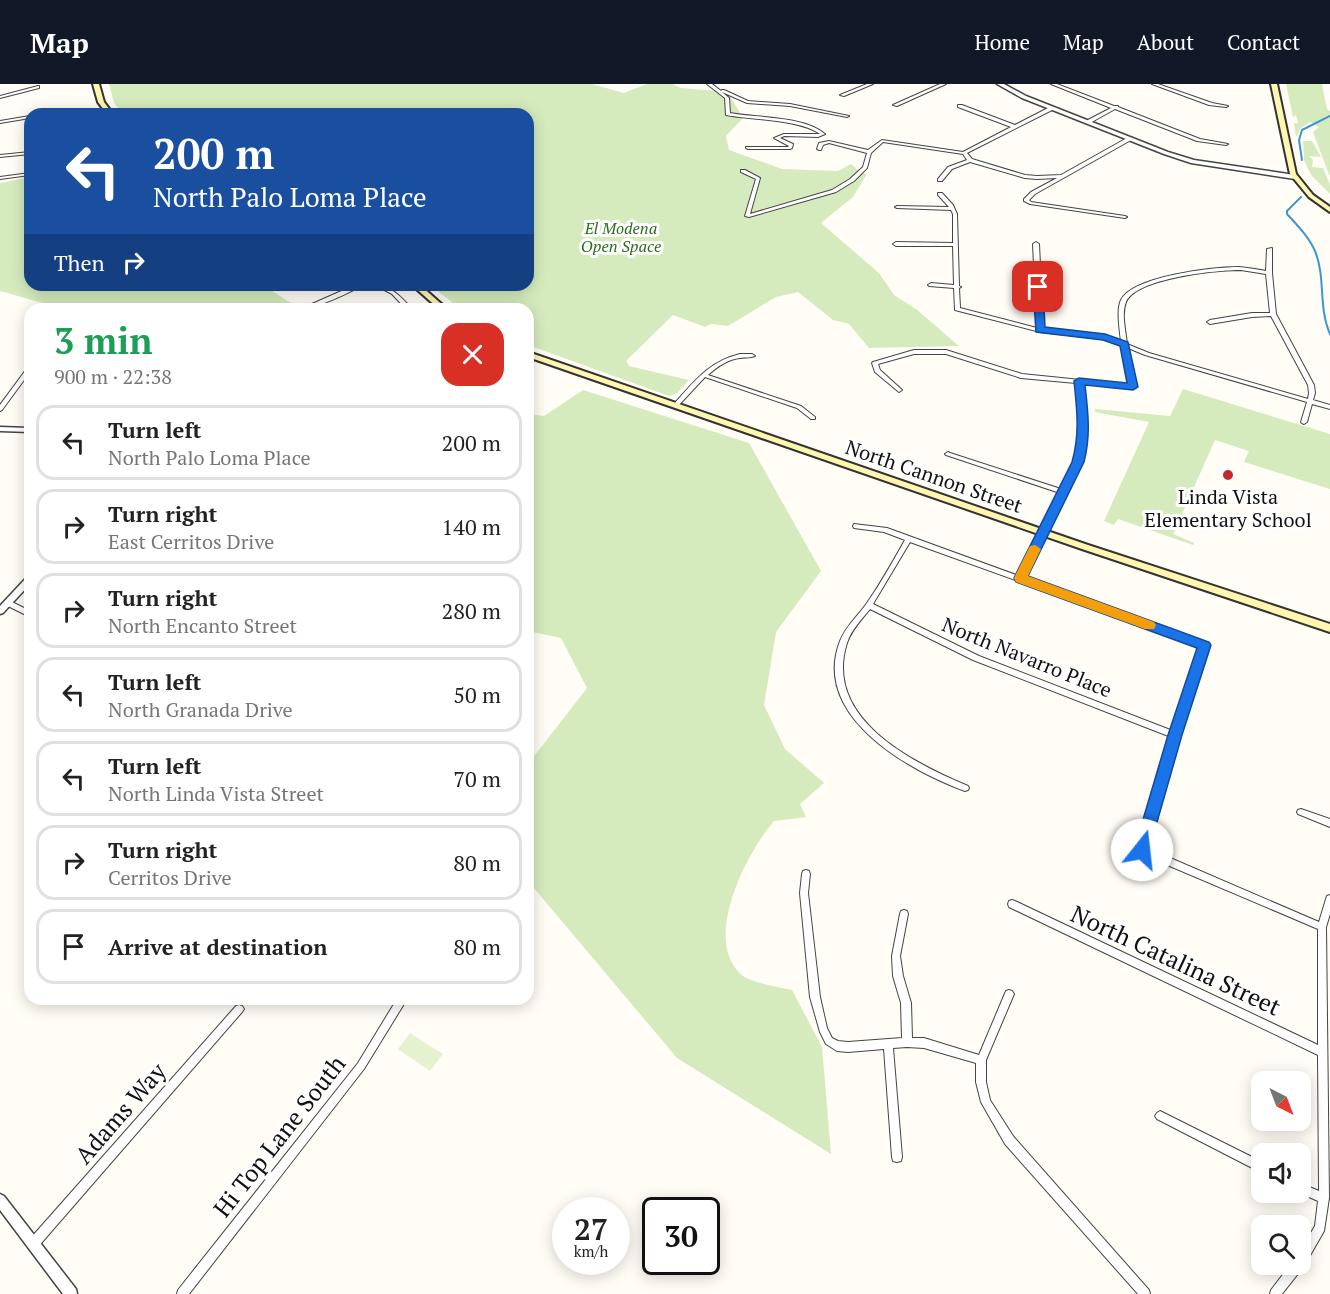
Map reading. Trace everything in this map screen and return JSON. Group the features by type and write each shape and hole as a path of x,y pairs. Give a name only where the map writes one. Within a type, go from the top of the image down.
{"main road":[{"path":"96,84 101,102 106,108"},
{"path":"1274,84 1295,177 1311,196 1330,210"},
{"path":"423,291 436,303"},
{"name":"North Cannon Street","path":"534,356 1043,532 1330,628"}],"street":[{"path":"709,84 747,102 790,105 847,116"},
{"path":"842,95 871,84"},
{"path":"895,105 944,84"},
{"path":"1000,84 1052,108 1193,162 1295,177"},
{"path":"1053,84 1199,140 1226,144"},
{"path":"1155,84 1211,105 1226,106"},
{"path":"0,97 38,87"},
{"path":"719,89 727,98 728,114 749,119 785,121 813,127 823,134 818,136 784,135 777,138 791,145 790,148 748,148"},
{"path":"960,106 1015,127"},
{"path":"743,171 758,178 756,192 748,208 747,216 834,191 852,180 865,167 869,152 882,141 964,153 1052,108"},
{"path":"1091,123 1118,108"},
{"path":"0,122 24,118"},
{"path":"1125,217 1026,201 1033,193 1129,139"},
{"path":"819,149 821,144 829,142 869,152"},
{"path":"964,153 970,160 1025,176 1046,178 1064,175"},
{"path":"0,156 24,154"},
{"path":"940,180 950,168 970,160"},
{"path":"0,178 24,175"},
{"path":"940,194 953,209 958,287 957,309 1040,330 1105,337 1147,354 1330,407"},
{"path":"897,207 953,209"},
{"path":"896,244 956,245"},
{"path":"1036,244 1040,330"},
{"path":"1270,249 1269,273 1273,314 1311,386 1311,401 1304,422"},
{"path":"899,390 877,371 875,363 914,352 946,352 1021,376 1133,387 1125,344 1123,302 1134,289 1142,285 1213,270 1235,268 1269,273"},
{"path":"931,285 958,287"},
{"path":"320,303 346,291"},
{"path":"390,291 404,303"},
{"path":"1210,322 1273,314"},
{"path":"676,405 717,364 730,358 752,356"},
{"path":"704,375 799,407 813,418"},
{"path":"0,409 24,376"},
{"path":"1021,578 1078,462 1083,441 1084,422 1079,381"},
{"path":"0,429 24,430"},
{"path":"948,454 1063,492"},
{"path":"856,526 885,530 909,538 1205,645 1175,735 1142,850 1322,927"},
{"path":"909,538 869,605 843,641 838,665 843,694 867,729 902,758 965,788"},
{"path":"0,611 24,586"},
{"path":"8,603 24,611"},
{"name":"North Navarro Place","path":"869,605 976,658 1175,735"},
{"path":"1301,812 1330,823"},
{"path":"806,874 804,893 815,997 823,1029 829,1041 837,1046 848,1047 907,1042 943,1047 981,1060"},
{"path":"1311,1242 1320,1227 1324,1198 1322,927 1330,899"},
{"name":"North Catalina Street","path":"1012,904 1323,1052"},
{"path":"904,914 896,956 898,976 906,1003 907,1042"},
{"path":"1009,994 981,1060 981,1082 986,1102 1009,1140 1145,1294"},
{"name":"Hi Top Lane South","path":"182,1294 361,1066 398,1005"},
{"name":"Adams Way","path":"33,1244 239,1009"},
{"path":"888,1044 897,1157"},
{"path":"1160,1116 1251,1162"},
{"path":"1311,1193 1324,1198"},
{"path":"0,1200 71,1294"},
{"path":"1275,1294 1290,1275"}],"green space":[{"name":"El Modena Open Space","path":"109,84 592,84 624,93 647,84 672,84 681,88 717,91 730,96 743,118 726,136 729,150 782,169 838,171 851,164 861,173 867,174 853,197 821,223 879,273 894,295 916,309 959,346 869,348 849,324 833,320 798,292 776,297 728,326 711,324 705,327 673,315 626,361 629,366 689,380 677,393 669,396 534,347 534,303 453,303 438,291 534,291 534,108 118,108 114,103"},
{"path":"1286,84 1322,84 1327,109 1330,111 1330,177 1313,132 1319,127 1310,122 1301,128 1296,137 1294,123 1298,123 1296,115 1293,117"},
{"path":"1303,141 1312,141 1321,157 1309,156 1313,160 1312,167 1323,168 1330,185 1330,194 1311,175 1304,160"},
{"path":"24,178 24,291 272,291 291,303 43,303 0,291 0,183"},
{"path":"1183,389 1330,434 1330,489 1244,462 1249,451 1215,440 1173,534 1194,543 1193,545 1118,519 1114,525 1104,521 1149,422 1095,412 1095,409 1170,416"},
{"path":"583,390 749,443 821,571 776,632 764,705 785,749 824,783 800,804 806,817 774,821 763,835 732,897 727,920 726,942 731,961 743,976 759,983 792,990 822,1047 831,1154 677,1058 534,888 534,756 587,688 561,638 534,632 534,415 544,416"},
{"path":"410,1033 443,1054 430,1071 398,1049"}],"waterway":[{"path":"1302,160 1299,140 1302,130 1330,116"},
{"path":"1301,197 1287,211 1287,214 1306,236 1315,251 1320,272 1324,313 1330,334"}],"slow traffic":[{"path":"1035,549 1021,578 1149,625"}],"place":[{"name":"Linda Vista Elementary School","path":"1228,475"}],"route":[{"path":"1038,287 1040,330 1096,335 1125,344 1133,387 1079,381 1084,422 1083,441 1078,462 1021,578 1205,645 1175,735 1142,850"}]}
